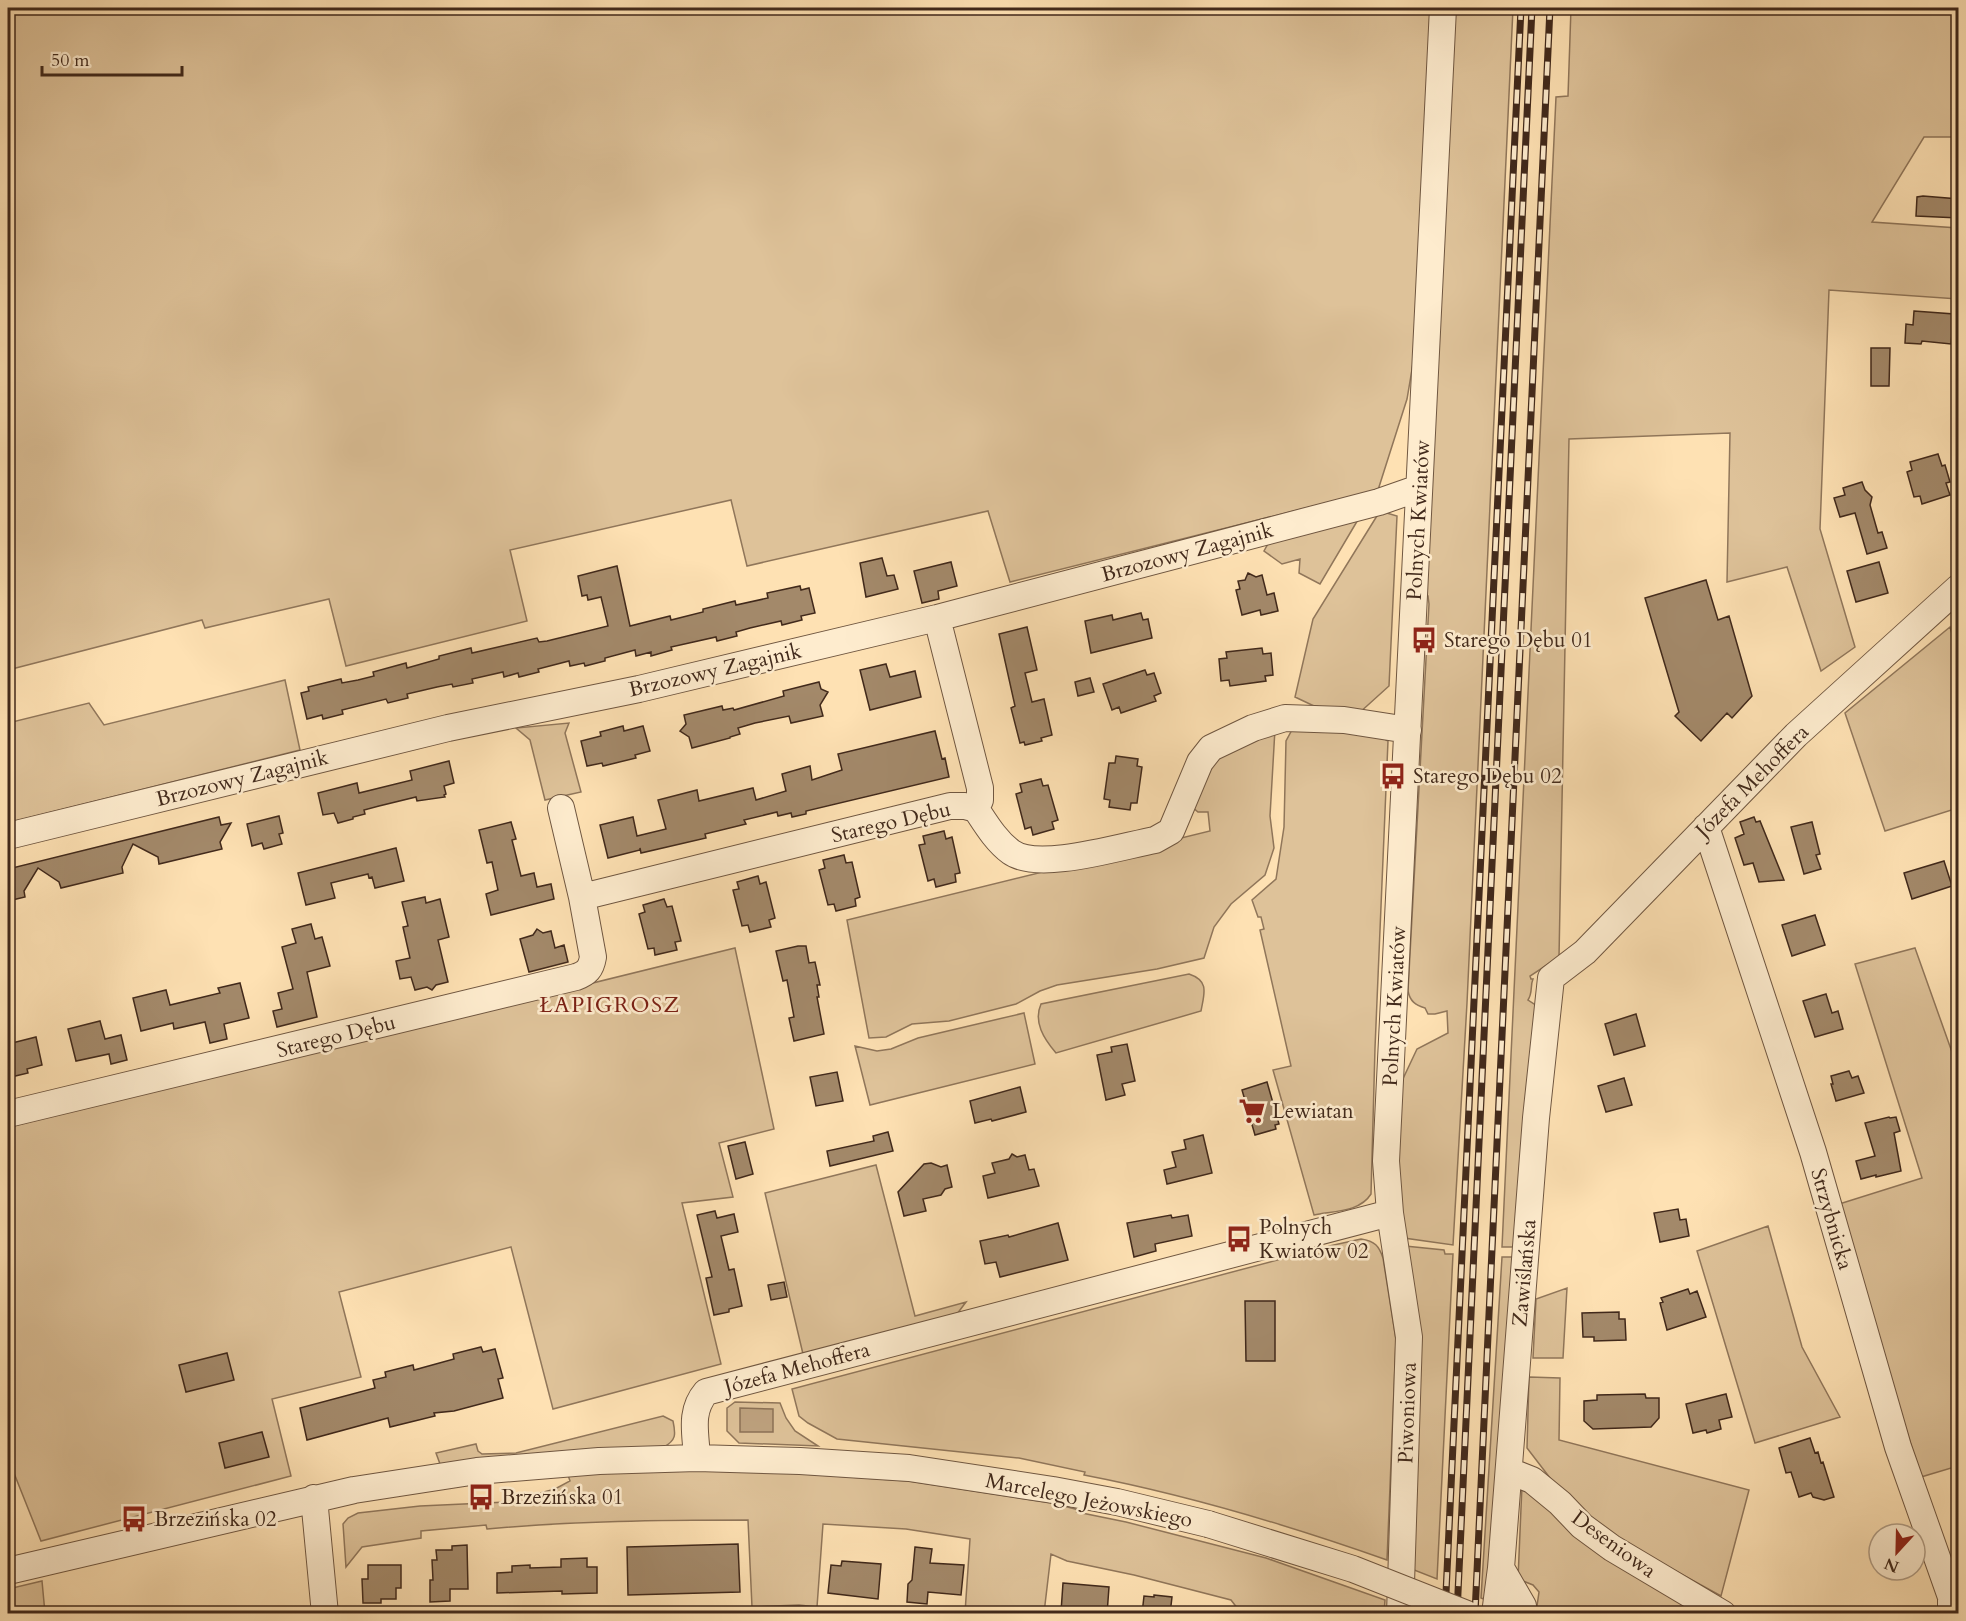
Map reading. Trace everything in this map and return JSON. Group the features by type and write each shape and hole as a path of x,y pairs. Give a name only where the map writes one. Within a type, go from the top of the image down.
{"street":[{"name":"Polnych Kwiatów","path":"1390,1213 1386,1161 1388,1104 1443,8"},
{"name":"Brzozowy Zagajnik","path":"8,836 448,728 639,689 937,618 1379,501 1419,488"},
{"name":"Józefa Mehoffera","path":"1551,978 1585,952 1796,735 1959,588"},
{"path":"937,618 980,788 980,800 976,809"},
{"name":"Starego Dębu","path":"582,897 950,806 976,809 992,832 1012,853 1029,860 1049,861 1155,840 1171,831 1200,762 1211,748 1253,728 1285,718 1344,720 1408,730"},
{"name":"Starego Dębu","path":"8,1114 586,973 592,966 593,957 582,897 561,808"},
{"name":"Strzybnicka","path":"1706,827 1813,1152 1898,1447 1951,1597 1951,1614"},
{"name":"Zawiślańska","path":"1495,1614 1501,1568 1536,1118 1551,978"},
{"name":"Józefa Mehoffera","path":"697,1458 694,1411 698,1401 706,1392 1390,1213"},
{"name":"Piwoniowa","path":"1390,1213 1409,1337 1400,1614"},
{"path":"8,1571 314,1498 404,1481 477,1471 599,1461 697,1458"},
{"name":"Marcelego Jeżowskiego","path":"697,1458 800,1461 909,1468 1063,1491 1208,1524 1353,1569 1467,1614"},
{"name":"Deseniowa","path":"1509,1471 1532,1480 1560,1503 1582,1526 1612,1548 1723,1614"},
{"path":"314,1498 325,1614"},
{"path":"1501,1568 1523,1606 1524,1614"}],"shaded area":[{"path":"8,8 1430,8 1420,322 1407,399 1378,490 1010,582 988,511 747,566 731,500 510,550 527,621 346,666 329,599 205,628 202,620 8,670"},
{"path":"1451,8 1513,8 1467,1003 1453,1245 1404,1238 1399,1203 1398,1154 1401,1083 1417,1049 1448,1033 1447,1011 1428,1014 1425,1008 1412,1000 1408,991 1429,604 1428,596 1423,596"},
{"path":"1571,8 1958,8 1958,137 1924,137 1872,222 1958,228 1958,299 1829,290 1820,529 1855,647 1821,671 1787,567 1727,582 1730,433 1569,439 1559,957 1530,976 1533,979 1528,1000 1537,1006 1521,1247 1502,1247 1556,97 1568,96"},
{"path":"1380,511 1397,516 1389,686 1358,714 1314,706 1295,697 1313,619"},
{"path":"1359,518 1320,584 1299,573 1300,559 1282,564 1264,551 1269,542"},
{"path":"1950,627 1958,655 1958,808 1885,831 1845,713"},
{"path":"285,680 300,750 8,823 8,723 89,703 104,725"},
{"path":"569,723 565,733 581,792 545,800 530,740 516,728"},
{"path":"1293,728 1378,735 1388,741 1371,1194 1353,1208 1314,1215 1273,1070 1291,1066 1260,930 1264,929 1261,917 1258,917 1252,900 1276,879 1284,827 1286,741"},
{"path":"1275,729 1270,816 1274,848 1265,875 1231,904 1214,927 1204,958 1157,969 1057,985 1016,1004 949,1021 912,1024 886,1037 869,1038 847,920 1210,831 1208,812 1198,812 1191,806 1214,754"},
{"path":"735,948 774,1129 719,1143 733,1197 682,1203 721,1364 553,1409 511,1247 339,1292 361,1377 272,1399 291,1476 41,1541 8,1458 8,1127"},
{"path":"1915,948 1958,1069 1958,1466 1921,1477 1836,1205 1922,1178 1855,964"},
{"path":"1189,974 1203,984 1201,1011 1056,1053 1041,1030 1038,1017 1041,1004"},
{"path":"1024,1013 1035,1064 870,1105 855,1046 877,1051 891,1049 918,1038"},
{"path":"876,1165 915,1316 966,1302 957,1314 803,1354 765,1193"},
{"path":"1768,1226 1802,1347 1840,1417 1755,1443 1697,1251"},
{"path":"1361,1239 1376,1245 1383,1258 1396,1340 1387,1560 1237,1512 1084,1475 1085,1472 1019,1458 837,1439 799,1416 792,1389 1315,1250 1316,1255 1330,1251 1329,1246"},
{"path":"1405,1246 1444,1250 1445,1254 1453,1254 1437,1579 1409,1568"},
{"path":"1502,1257 1520,1257 1491,1602 1481,1598"},
{"path":"1567,1288 1563,1358 1533,1358 1536,1299"},
{"path":"1529,1377 1560,1378 1559,1440 1749,1490 1721,1596 1599,1529 1560,1491 1527,1448"},
{"path":"735,1402 780,1403 795,1431 818,1446 739,1443 727,1431 727,1408"},
{"path":"740,1408 773,1409 773,1432 740,1432"},
{"path":"663,1416 673,1421 675,1430 673,1439 664,1447 440,1464 436,1453 476,1444 478,1451 482,1454 516,1453"},
{"path":"606,1472 790,1473 909,1481 1052,1503 1079,1510 1077,1512 1126,1522 1266,1558 1385,1600 1384,1613 1241,1613 1231,1600 1134,1575 1067,1561 1051,1554 1044,1613 965,1613 970,1539 906,1529 823,1524 817,1607 799,1605 752,1607 748,1520 552,1524 487,1529 486,1525 421,1531 421,1538 362,1547 346,1567 343,1524 348,1518 358,1513 420,1506 507,1502 555,1489 570,1481 568,1475"},
{"path":"1522,1485 1710,1613 1613,1614 1602,1611 1595,1614 1536,1613 1539,1592 1533,1585 1518,1579"},
{"path":"42,1581 45,1613 8,1613 8,1589"}],"building":[{"path":"1917,197 1959,199 1959,218 1916,216"},
{"path":"1914,311 1954,314 1951,344 1922,341 1921,344 1905,343 1906,324 1913,325"},
{"path":"1871,348 1890,348 1889,386 1871,386"},
{"path":"1938,454 1942,466 1945,465 1950,482 1946,483 1950,495 1922,504 1920,496 1914,497 1907,472 1912,470 1910,462"},
{"path":"1862,482 1865,490 1872,497 1870,505 1878,533 1882,532 1887,548 1867,554 1855,513 1840,517 1834,498 1845,495 1843,488"},
{"path":"882,558 887,576 894,575 898,589 866,597 860,563"},
{"path":"951,562 957,586 938,591 939,599 922,603 914,571"},
{"path":"1879,562 1888,593 1856,602 1847,571"},
{"path":"617,566 630,626 670,616 671,620 735,601 736,605 768,598 767,593 800,586 801,590 809,588 815,613 801,616 802,620 782,625 781,621 736,632 737,636 717,641 716,637 671,647 672,650 651,656 651,652 636,656 635,650 585,666 584,663 570,666 569,661 538,669 539,672 519,677 518,673 504,677 503,672 472,679 473,683 437,687 407,694 408,698 388,703 386,699 342,710 343,714 323,719 322,715 307,719 301,693 309,691 308,687 341,679 342,683 358,680 374,676 373,672 406,663 407,668 439,659 439,656 471,648 472,653 537,638 539,642 547,641 608,626 601,597 588,600 587,595 582,596 578,576"},
{"path":"1248,573 1256,577 1262,575 1267,595 1274,593 1278,611 1261,615 1260,610 1242,615 1236,590 1240,589 1238,581 1245,580"},
{"path":"1706,580 1718,620 1729,616 1752,696 1732,718 1727,713 1701,741 1675,716 1679,712 1645,598"},
{"path":"1141,613 1143,620 1148,619 1152,638 1091,653 1085,621 1112,615 1113,620"},
{"path":"1027,627 1037,670 1025,673 1032,702 1044,699 1052,735 1041,738 1042,741 1025,745 1024,742 1020,743 1011,708 1015,706 999,634"},
{"path":"1262,648 1263,654 1271,653 1273,675 1265,676 1266,681 1230,686 1229,680 1221,681 1219,659 1227,658 1226,652"},
{"path":"886,664 890,677 915,671 921,697 870,710 860,670"},
{"path":"1145,670 1147,675 1154,673 1161,693 1154,696 1156,701 1121,713 1119,707 1112,710 1103,684"},
{"path":"1090,678 1094,692 1078,696 1075,682"},
{"path":"819,682 821,689 828,692 820,705 823,716 791,723 789,716 755,723 738,728 740,734 730,738 692,748 689,737 680,731 686,724 684,715 722,706 723,710 733,708 734,710 784,696 783,691"},
{"path":"623,726 624,731 643,726 650,751 635,755 636,758 603,766 602,763 587,766 581,741 601,736 600,732"},
{"path":"935,731 949,777 806,811 806,814 792,817 791,813 778,816 777,812 744,820 746,824 705,834 706,838 641,853 640,848 640,850 608,858 600,825 633,817 637,836 666,829 658,800 697,790 699,801 753,788 756,800 786,791 782,774 810,766 812,780 842,770 838,754"},
{"path":"1116,756 1138,759 1137,766 1142,767 1137,803 1131,803 1130,810 1109,807 1110,800 1104,799 1109,763 1115,763"},
{"path":"449,761 454,783 444,786 445,797 417,801 416,797 364,810 365,814 338,823 334,813 323,815 318,793 357,783 359,793 412,780 410,771"},
{"path":"1041,779 1043,786 1048,785 1058,820 1052,822 1054,829 1033,835 1031,827 1025,829 1016,794 1022,792 1020,784"},
{"path":"279,816 283,833 279,834 282,844 264,849 262,843 252,846 247,824"},
{"path":"219,817 221,825 231,823 220,842 222,849 159,864 158,857 133,844 122,867 123,873 61,888 59,882 38,868 24,891 25,897 8,901 8,869"},
{"path":"1754,817 1756,822 1760,821 1784,880 1759,882 1753,863 1744,865 1735,838 1744,834 1740,822"},
{"path":"511,822 516,839 512,840 521,876 534,873 537,887 551,884 554,899 491,915 486,894 498,890 492,862 487,863 479,830"},
{"path":"1812,822 1820,854 1816,855 1821,869 1804,874 1791,827"},
{"path":"944,831 946,839 952,837 960,873 955,874 956,882 936,887 934,879 928,881 919,845 925,844 923,836"},
{"path":"396,848 404,881 375,888 372,877 369,878 368,874 331,883 335,898 306,905 298,873"},
{"path":"844,855 846,863 852,862 860,897 855,899 856,906 836,911 834,904 828,905 819,870 825,868 823,860"},
{"path":"1944,861 1952,886 1912,899 1904,873"},
{"path":"758,876 760,884 766,882 775,918 769,920 771,927 750,932 748,925 742,926 733,890 739,889 737,882"},
{"path":"425,897 426,903 440,899 449,937 438,940 448,982 436,985 432,990 427,987 415,990 411,977 400,979 396,961 410,958 403,927 408,926 402,902"},
{"path":"664,899 667,907 672,906 681,941 675,942 677,950 655,955 654,948 648,949 639,914 645,912 643,905"},
{"path":"1815,915 1825,945 1792,956 1782,925"},
{"path":"311,924 315,939 322,937 330,966 307,972 317,1017 277,1027 273,1011 282,1009 278,993 293,989 282,947 296,943 292,929"},
{"path":"537,929 543,933 551,931 555,948 564,945 568,962 529,972 520,939 533,935"},
{"path":"806,946 809,963 815,962 820,985 817,985 819,997 817,997 824,1034 794,1041 789,1018 794,1017 787,980 783,981 776,951"},
{"path":"240,983 249,1018 224,1024 227,1039 210,1043 205,1022 174,1029 173,1023 141,1031 133,998 166,990 170,1005 220,993 218,988"},
{"path":"1826,994 1832,1013 1838,1011 1843,1029 1815,1037 1803,1001"},
{"path":"1636,1014 1645,1046 1614,1055 1605,1024"},
{"path":"100,1021 105,1039 121,1035 127,1060 111,1064 109,1054 76,1061 68,1029"},
{"path":"36,1037 42,1065 27,1069 28,1073 11,1077 8,1044"},
{"path":"1127,1044 1135,1081 1122,1084 1125,1095 1106,1100 1097,1055 1112,1052 1111,1047"},
{"path":"1849,1071 1852,1078 1858,1076 1864,1093 1836,1101 1831,1076"},
{"path":"837,1072 843,1101 816,1106 810,1077"},
{"path":"1624,1078 1632,1105 1606,1112 1598,1086"},
{"path":"1267,1082 1279,1124 1275,1125 1276,1129 1255,1135 1242,1090"},
{"path":"1020,1087 1026,1112 975,1123 970,1101"},
{"path":"1896,1117 1900,1131 1894,1133 1901,1171 1861,1179 1856,1161 1875,1156 1865,1123"},
{"path":"888,1132 893,1151 830,1166 827,1151 874,1141 873,1136"},
{"path":"1203,1135 1212,1173 1167,1184 1164,1170 1176,1167 1172,1152 1186,1149 1184,1140"},
{"path":"745,1142 753,1174 736,1179 728,1146"},
{"path":"1012,1154 1017,1157 1025,1155 1029,1170 1034,1169 1039,1186 988,1198 983,1176 995,1173 992,1163 1009,1159"},
{"path":"931,1163 941,1167 947,1165 952,1187 945,1189 941,1195 923,1199 926,1211 904,1216 898,1192 924,1164"},
{"path":"1678,1209 1680,1220 1686,1219 1689,1236 1660,1242 1654,1213"},
{"path":"715,1211 717,1218 734,1214 738,1232 721,1236 729,1270 734,1269 742,1306 714,1315 706,1278 712,1277 697,1215"},
{"path":"1171,1215 1172,1218 1188,1215 1192,1236 1155,1244 1156,1251 1134,1257 1127,1223"},
{"path":"1058,1223 1068,1260 1000,1277 996,1262 985,1264 980,1241 1008,1235 1009,1237"},
{"path":"784,1282 787,1297 771,1300 768,1285"},
{"path":"1688,1289 1690,1294 1697,1291 1706,1317 1667,1330 1660,1303 1663,1302 1661,1298"},
{"path":"1245,1301 1275,1301 1275,1361 1246,1361"},
{"path":"1619,1312 1619,1319 1625,1319 1626,1340 1594,1341 1594,1337 1583,1337 1582,1313"},
{"path":"481,1347 483,1352 495,1349 503,1378 498,1379 503,1398 454,1411 434,1413 435,1416 390,1427 388,1418 307,1440 300,1408 375,1388 373,1380 386,1377 385,1372 413,1365 414,1370 454,1359 453,1354"},
{"path":"227,1353 234,1380 186,1392 179,1365"},
{"path":"1645,1394 1646,1398 1659,1398 1659,1418 1651,1427 1593,1429 1584,1421 1584,1401 1597,1400 1597,1395"},
{"path":"1726,1394 1732,1417 1719,1420 1721,1429 1707,1433 1706,1430 1693,1433 1686,1404"},
{"path":"262,1432 269,1457 225,1468 219,1443"},
{"path":"1810,1438 1815,1453 1818,1452 1821,1463 1823,1462 1834,1497 1824,1500 1813,1497 1811,1493 1799,1497 1791,1472 1786,1473 1779,1448"},
{"path":"738,1544 740,1592 628,1595 627,1547"},
{"path":"467,1545 468,1589 450,1589 450,1601 430,1602 430,1580 433,1580 432,1560 437,1560 436,1550 452,1550 452,1546"},
{"path":"915,1547 932,1549 930,1563 964,1565 961,1595 928,1592 927,1604 907,1602"},
{"path":"587,1558 587,1567 597,1567 597,1593 562,1594 562,1591 497,1593 497,1573 512,1572 512,1566 561,1567 561,1559"},
{"path":"842,1561 881,1564 878,1599 828,1593 831,1565 841,1566"},
{"path":"368,1565 401,1565 401,1588 396,1588 396,1599 381,1599 381,1603 363,1603 362,1579 368,1579"},
{"path":"1063,1583 1109,1587 1107,1614 1061,1612"},
{"path":"1154,1595 1172,1597 1170,1614 1142,1614 1144,1596 1154,1597"}],"railway":[{"path":"1445,1614 1521,8"},
{"path":"1457,1614 1532,8"},
{"path":"1475,1614 1550,8"}],"place":[{"name":"Starego Dębu 01","path":"1424,640"},
{"name":"Starego Dębu 02","path":"1393,776"},
{"name":"Lewiatan","path":"1252,1111"},
{"name":"Polnych Kwiatów 02","path":"1239,1239"},
{"name":"Brzezińska 01","path":"481,1497"},
{"name":"Brzezińska 02","path":"134,1519"}],"district":[{"name":"ŁAPIGROSZ","path":"610,1004"}]}
